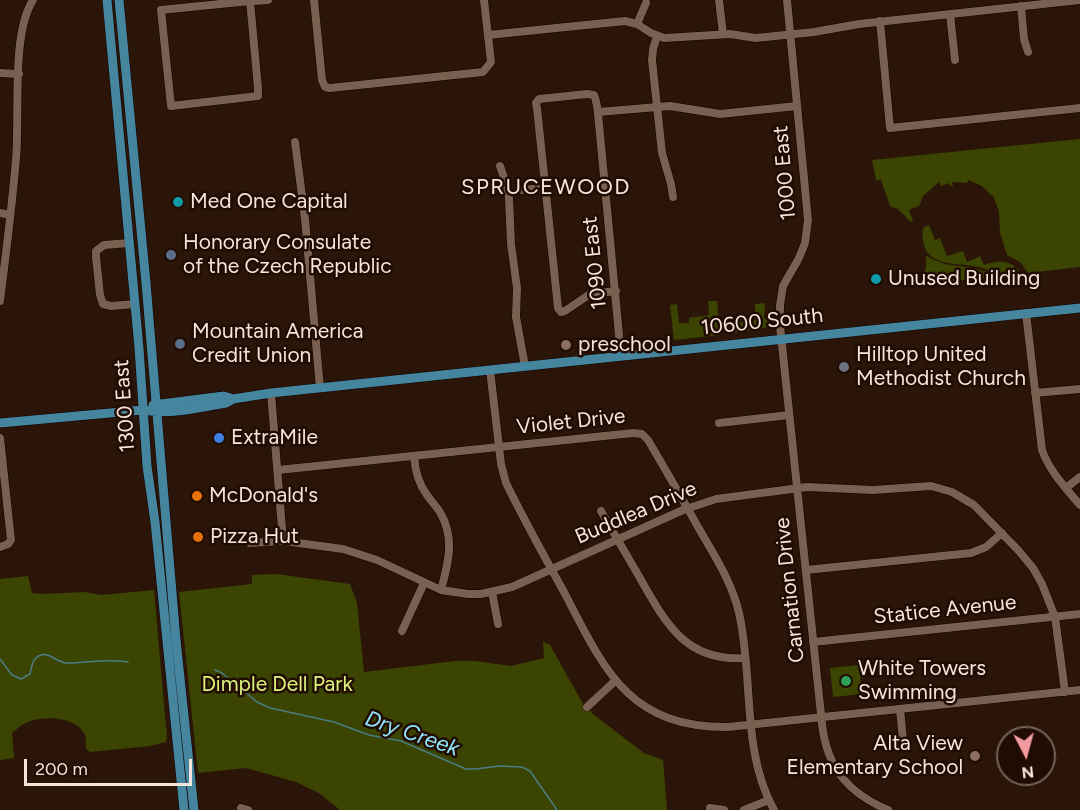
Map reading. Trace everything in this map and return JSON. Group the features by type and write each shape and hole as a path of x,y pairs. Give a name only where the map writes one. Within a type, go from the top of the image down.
{"main road":[{"name":"1300 East","path":"107,0 143,410 184,810"},
{"name":"1300 East","path":"117,0 121,22 176,640 194,810"},
{"name":"10600 South","path":"0,423 156,408 217,405 233,399 271,393 1080,308"}],"street":[{"path":"0,301 17,144 22,24 33,0"},
{"path":"250,1 258,96 171,106 161,10 250,1 267,0"},
{"path":"314,0 321,76 325,87 333,88 480,73 491,63 484,0"},
{"path":"719,0 723,34"},
{"name":"1000 East","path":"781,338 780,305 783,286 800,258 808,231 787,0"},
{"path":"488,34 619,21 637,24 657,36 670,39 723,34 749,38 791,35 879,21 1080,0"},
{"path":"637,24 646,3"},
{"path":"1021,6 1024,39 1028,52"},
{"path":"950,14 955,60"},
{"path":"879,21 890,128 1080,108"},
{"path":"657,36 652,55 657,106 662,153 672,184 673,197"},
{"path":"0,73 19,74"},
{"name":"1090 East","path":"545,188 537,101 555,97 594,95 598,112 621,356"},
{"path":"598,112 657,106 682,107 720,114 798,106"},
{"path":"295,142 305,219 320,388"},
{"path":"500,166 509,198 511,244 517,288 516,317 525,366"},
{"path":"520,190 545,188 556,299 561,312 590,294 616,291"},
{"path":"0,213 10,215"},
{"path":"129,243 104,245 96,251 100,295 103,304 111,306 135,304"},
{"path":"1026,313 1042,450 1052,470 1080,505"},
{"name":"Carnation Drive","path":"781,338 821,718 828,752 841,777 862,797 888,810"},
{"path":"490,370 499,447 506,483 597,655 615,681 647,708 666,718 707,728 1080,690"},
{"path":"1035,393 1080,388"},
{"path":"271,393 283,542"},
{"path":"719,423 789,415"},
{"name":"Violet Drive","path":"278,470 633,433 642,434 648,440 730,585 739,613 746,658 758,770 774,810"},
{"path":"0,438 11,540 4,545"},
{"path":"414,456 417,478 440,512 447,529 449,559 441,590"},
{"path":"1066,488 1080,477"},
{"name":"Buddlea Drive","path":"250,543 283,542 321,545 361,554 441,590 468,594 512,587 687,508 732,496 821,486 873,489 920,485 941,488 962,496 974,505 1033,568 1046,592 1055,617 1065,692"},
{"path":"601,511 662,617 675,633 704,653 725,658 746,658"},
{"path":"806,570 971,553 986,547 1002,533"},
{"path":"402,631 424,583"},
{"path":"492,592 498,624"},
{"name":"Statice Avenue","path":"813,642 1080,614"},
{"path":"587,707 615,681"},
{"path":"900,709 903,740"},
{"path":"744,810 769,800"},
{"path":"710,808 724,810"}],"green space":[{"path":"1080,139 1080,267 1028,273 1020,262 1007,255 1000,233 999,212 993,195 982,186 968,180 967,183 952,182 953,186 949,183 941,186 939,182 923,196 919,206 909,210 913,221 911,222 898,209 890,206 881,180 876,180 872,160"},
{"path":"929,225 935,240 940,238 947,256 963,251 967,262 980,256 984,265 1004,262 1013,265 1020,273 1004,274 936,260 925,249 923,240 923,229"},
{"path":"926,256 944,264 974,268 1001,276 928,284 922,279 926,267"},
{"path":"708,301 717,301 720,335 674,340 670,305 677,304 679,323 689,323 689,318 709,315"},
{"path":"765,303 764,318 769,319 769,327 734,333 733,323 755,320 755,304"},
{"name":"Dimple Dell Park","path":"276,574 350,584 357,603 364,672 455,661 511,666 544,658 543,642 550,645 582,702 594,715 644,753 663,760 667,810 340,810 319,793 296,782 246,768 198,773 179,592 252,584 252,575"},
{"name":"Dimple Dell Park","path":"28,576 32,593 85,592 101,595 154,590 166,742 150,746 90,752 86,749 85,735 81,729 68,721 51,718 26,723 12,733 14,758 0,760 0,579"},
{"name":"White Towers Swimming","path":"859,665 862,694 833,697 830,668"}],"waterway":[{"name":"Dry Creek","path":"0,659 12,675 21,679 30,674 34,660 44,654 67,663 128,662"},
{"name":"Dry Creek","path":"215,670 222,673 257,702 270,708 334,722 369,735 401,741 466,769 499,766 522,767 530,771 557,810"}],"place":[{"name":"Med One Capital","path":"178,202"},
{"name":"Honorary Consulate of the Czech Republic","path":"171,255"},
{"name":"Unused Building","path":"876,279"},
{"name":"Mountain America Credit Union","path":"180,344"},
{"name":"preschool","path":"566,345"},
{"name":"Hilltop United Methodist Church","path":"844,367"},
{"name":"ExtraMile","path":"219,438"},
{"name":"McDonald's","path":"197,496"},
{"name":"Pizza Hut","path":"198,537"},
{"name":"White Towers Swimming","path":"846,681"},
{"name":"Alta View Elementary School","path":"975,756"}],"district":[{"name":"SPRUCEWOOD","path":"546,188"}]}
